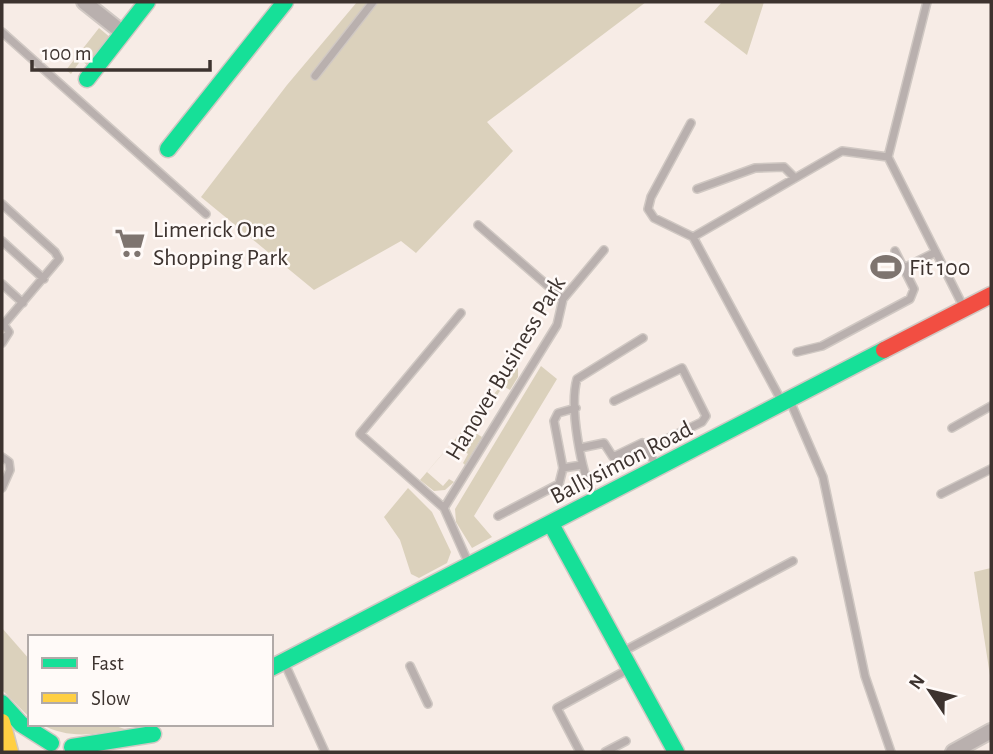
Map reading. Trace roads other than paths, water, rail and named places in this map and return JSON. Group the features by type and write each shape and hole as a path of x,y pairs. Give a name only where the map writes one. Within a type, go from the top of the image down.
{"main road":[{"path":"87,79 148,2"},
{"path":"169,149 285,2"},
{"name":"Ballysimon Road","path":"277,665 991,295"},
{"path":"551,524 628,670 676,752"},
{"path":"2,703 21,724 51,743 76,750 153,734"},
{"path":"2,722 10,752"},
{"path":"133,752 166,726"},
{"path":"28,751 51,743"}],"street":[{"path":"84,2 122,33"},
{"path":"953,752 991,731"}],"lane":[{"path":"315,76 373,2"},
{"path":"927,2 888,157 965,309"},
{"path":"2,32 206,214"},
{"path":"691,122 650,197 648,209 654,218 693,237 786,402 823,477 865,676 891,752"},
{"path":"693,237 842,151 888,157"},
{"path":"697,189 755,168 784,167 795,178"},
{"path":"2,204 58,255 58,263 3,323 9,332 2,343"},
{"path":"478,225 563,299"},
{"path":"2,241 44,279"},
{"name":"Hanover Business Park","path":"444,508 557,325 563,299 604,250"},
{"path":"797,352 822,346 910,299 914,289 895,251"},
{"path":"904,268 936,252"},
{"path":"2,284 23,303"},
{"path":"461,313 360,433 444,508 470,567"},
{"path":"595,501 582,465 575,385 581,375 643,338"},
{"path":"614,401 682,368 706,416 702,422 648,448"},
{"path":"952,428 991,406"},
{"path":"498,516 559,484 563,478 563,468 554,421 558,413 576,408"},
{"path":"580,448 604,443 614,457 642,443 648,448 658,468"},
{"path":"2,457 9,462 10,470 2,488"},
{"path":"563,468 582,465"},
{"path":"941,494 991,469"},
{"path":"619,653 793,561"},
{"path":"277,665 325,752"},
{"path":"410,666 428,704"},
{"path":"580,752 557,708 628,670"},
{"path":"605,752 626,741"}],"place":[{"name":"Limerick One Shopping Park","path":"130,243"},
{"name":"Fit 100","path":"886,267"}]}
